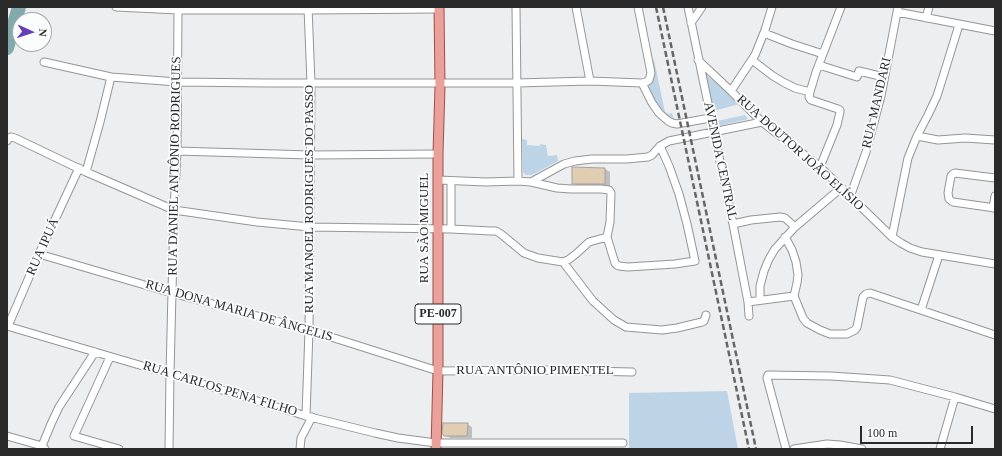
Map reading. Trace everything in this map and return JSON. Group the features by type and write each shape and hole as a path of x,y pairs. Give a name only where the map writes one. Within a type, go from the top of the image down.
{"main road":[{"name":"RUA SÃO MIGUEL","path":"436,446 438,371 438,154 440,83 439,8"}],"street":[{"path":"116,7 308,9 439,8"},
{"path":"516,7 518,181"},
{"path":"576,7 590,81"},
{"path":"44,62 111,77 177,82 517,83 590,81 642,83 649,80 652,73 638,7"},
{"name":"AVENIDA CENTRAL","path":"688,7 733,224 748,302 749,316"},
{"path":"691,23 702,7"},
{"path":"731,91 755,56 764,34 772,7"},
{"path":"820,167 836,126 840,110 811,100 810,93 819,64 841,7"},
{"path":"926,18 929,7"},
{"name":"RUA DANIEL ANTÔNIO RODRIGUES","path":"169,449 174,210 177,151 178,8"},
{"name":"RUA MANOEL RODRIGUES DO PASSO","path":"300,449 301,438 309,416 311,83 308,9"},
{"path":"898,10 926,18 995,31"},
{"name":"RUA MANDARI","path":"850,197 867,146 881,96 898,10"},
{"path":"892,236 908,158 937,96 959,25"},
{"path":"764,34 823,54"},
{"name":"RUA DOUTOR JOÃO ELÍSIO","path":"698,60 762,122 820,167 892,236 910,248 922,252 995,264"},
{"path":"752,60 783,82 810,93"},
{"path":"819,64 856,77 859,71 884,77"},
{"path":"86,172 111,77"},
{"path":"642,83 652,103 659,113 668,121 677,124 710,118"},
{"path":"531,182 564,164 592,159 627,159 643,157 652,155 660,146 669,141 762,122"},
{"path":"917,136 938,140 965,138 995,140"},
{"path":"8,140 15,138 86,172 174,210 257,222 310,227 496,231 524,253 538,258 563,262 576,254 589,242 608,237"},
{"path":"438,180 486,182 518,181 531,182 557,188 606,189 611,193 608,237 615,263 617,265 628,267 675,264 695,261 679,194 660,146"},
{"path":"177,151 310,155 438,154"},
{"name":"RUA IPUÁ","path":"8,326 39,254 79,168"},
{"path":"995,178 955,173 951,176 948,193 949,199 953,202 994,208 995,196"},
{"name":"RUA SÃO MIGUEL","path":"451,181 451,229"},
{"path":"760,300 760,286 764,271 769,259 776,249 795,227 841,188"},
{"path":"733,224 751,220 780,217 785,218 795,227"},
{"path":"785,237 792,250 798,275 798,284 794,296 803,318 807,323 820,330 830,334 846,334 855,330 859,320 863,296 870,293 995,335"},
{"name":"RUA DONA MARIA DE ÂNGELIS","path":"39,254 172,293 309,330 438,371"},
{"path":"920,310 938,255"},
{"path":"563,262 593,301 614,320 626,327 662,330 678,328 704,321 706,315"},
{"path":"748,302 794,296"},
{"name":"RUA CARLOS PENA FILHO","path":"8,326 309,416 375,434 436,446 623,443"},
{"path":"7,436 43,448 51,424 60,407 95,352"},
{"path":"110,357 74,436 119,449"},
{"name":"RUA ANTÔNIO PIMENTEL","path":"438,371 546,370 632,372"},
{"path":"786,449 767,378 768,375 830,376 890,380 995,409"},
{"path":"940,449 956,398"},
{"path":"23,449 24,441"},
{"path":"794,449 827,444 862,449"}],"shaded area":[{"path":"654,60 665,112 668,114 672,113 675,122 665,121 647,87 652,61"},
{"path":"703,72 728,93 740,104 713,111"},
{"path":"745,115 748,119 718,126 717,121"},
{"path":"522,139 527,140 527,145 546,145 548,156 557,155 558,161 536,173 526,175 523,172"},
{"path":"727,391 738,449 629,449 629,393"}],"building":[{"path":"572,167 605,168 605,184 572,184"},
{"path":"443,423 468,423 467,436 444,436 442,433"}],"waterway":[{"path":"7,48 19,7"}],"railway":[{"path":"656,7 749,449"},
{"path":"663,7 756,449"}]}
